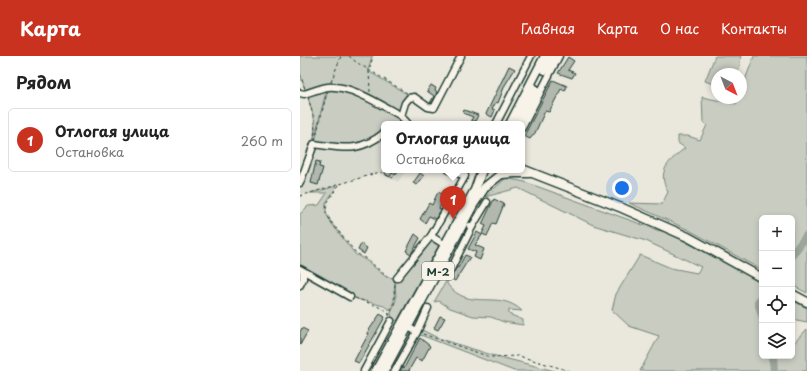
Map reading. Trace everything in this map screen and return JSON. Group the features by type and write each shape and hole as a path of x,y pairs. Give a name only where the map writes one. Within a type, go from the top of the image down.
{"main road":[{"path":"512,121 545,56"},
{"path":"519,121 552,56"},
{"path":"525,170 622,208 688,237 759,276"},
{"name":"М-2","path":"376,371 445,246 479,182 481,173"},
{"path":"489,173 503,173"},
{"name":"М-2","path":"384,371 464,222 485,188 503,173"},
{"path":"523,173 532,174"},
{"path":"795,296 807,302"}],"street":[{"path":"405,120 405,103 409,98 414,97 428,107 434,108 461,56"},
{"path":"498,121 531,56"},
{"path":"525,122 559,56"},
{"path":"303,93 328,87 360,94 405,120"},
{"path":"300,182 314,144 349,148 362,147 381,135"},
{"path":"396,278 431,236 465,176 458,173"},
{"path":"450,271 472,227 487,202"},
{"path":"464,222 472,227"},
{"path":"431,236 445,246"},
{"path":"300,286 303,279 302,270"},
{"path":"302,270 350,297"},
{"path":"395,371 417,332 428,308"},
{"path":"364,371 390,319"},
{"path":"408,327 417,332"}],"path":[{"path":"314,144 320,112 340,56"},
{"path":"349,56 369,71 414,97"},
{"path":"370,92 369,71 373,56"},
{"path":"300,74 303,93 315,122 314,144"},
{"path":"300,196 381,172"},
{"path":"382,173 392,178 398,173"},
{"path":"339,185 326,203 326,213 356,253 368,260 386,276 396,278 394,289 395,301 390,319"},
{"path":"350,297 388,312 390,319"},
{"path":"417,332 490,357 519,356 570,371"}],"shaded area":[{"path":"300,56 372,56 368,71 412,97 400,114 361,94 328,87 306,93 300,73"},
{"path":"715,56 741,56 739,68 711,68 711,83 705,81"},
{"path":"754,56 807,56 807,231 795,247 795,215 759,215 759,268 689,230 629,203 662,204 668,192 663,178 666,167 674,157 685,148 678,143 678,136 688,136 700,140 707,125 703,122 702,97 711,99 711,104 747,104 747,75"},
{"path":"327,88 314,139 315,122 307,94"},
{"path":"329,88 360,96 402,119 400,121 381,121 381,134 367,142 351,146 334,146 315,143 321,112"},
{"path":"381,135 381,173 404,173 398,182 379,172 300,195 300,186 314,146"},
{"path":"506,178 525,182 657,230 667,232 759,280 759,359 771,359 772,371 640,371 659,336 629,326 612,310 616,294 640,255 671,268 697,273 701,267 646,241 593,225 518,188 485,197"},
{"path":"337,186 326,203 326,213 332,224 355,254 367,261 386,277 395,278 394,301 390,310 384,306 357,299 300,266 300,214 308,206 319,205 327,193 310,193"},
{"path":"807,240 807,293 795,287 795,256"},
{"path":"429,241 437,242 439,245 397,321 392,318 391,313 396,300 395,278"},
{"path":"448,278 447,284 456,293 465,297 503,301 513,304 522,311 509,310 509,314 523,320 523,325 504,322 491,317 473,316 450,308 439,301 434,302"},
{"path":"795,302 807,308 807,322 795,320"},
{"path":"420,329 438,338 492,355 555,371 514,371 418,334"},
{"path":"807,329 807,371 774,371 773,359 795,359 795,342"}],"building":[{"path":"568,57 574,61 568,70 575,73 572,78 558,73"},
{"path":"509,66 515,69 505,85 498,103 496,102 492,109 495,110 492,117 486,114"},
{"path":"553,80 567,86 565,91 561,89 549,112 545,111 535,133 530,139 525,136"},
{"path":"431,85 436,88 435,90 437,92 432,103 430,103 434,96 427,91"},
{"path":"464,110 478,115 475,121 473,121 471,120 473,117 463,113"},
{"path":"316,161 320,162 319,167 323,168 318,185 311,183"},
{"path":"385,173 392,173 390,177"},
{"path":"420,173 424,176 417,185 413,183"},
{"path":"444,190 447,192 439,209 441,210 435,219 429,216 425,223 420,219 429,203 432,205 438,192 442,194"},
{"path":"494,199 504,204 496,224 493,223 487,236 482,234 486,226 482,224"},
{"path":"477,232 482,235 475,245 484,249 480,260 474,257 476,252 468,249"},
{"path":"415,234 420,238 411,254 406,251"},
{"path":"361,244 367,248 364,254 358,250"},
{"path":"465,255 470,257 455,281 450,278 457,267 458,268"},
{"path":"380,314 385,317 359,363 354,361 369,333 367,333"},
{"path":"440,316 445,318 438,330 434,328"},
{"path":"302,328 308,331 300,345 300,332"},
{"path":"420,338 430,346 422,361 416,358 409,370 410,371 400,371 402,367 404,368"}],"waterway":[{"path":"795,251 807,235"},
{"path":"759,301 759,305"},
{"path":"773,359 774,371"}],"place":[{"name":"Отлогая улица","path":"453,219"}]}
